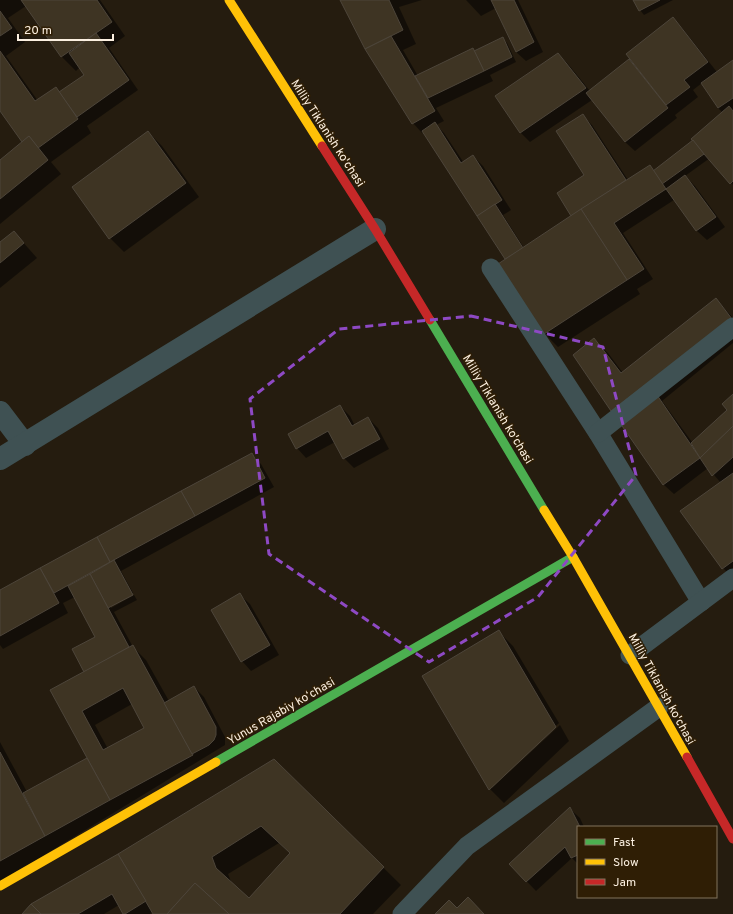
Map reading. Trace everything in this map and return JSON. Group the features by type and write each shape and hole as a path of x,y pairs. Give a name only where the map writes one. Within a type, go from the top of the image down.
{"main road":[{"name":"Milliy Tiklanish ko'chasi","path":"229,0 375,229 573,557 630,655 733,839"},
{"name":"Yunus Rajabiy koʻchasi","path":"0,886 573,557"}],"street":[{"path":"0,459 375,229"},
{"path":"0,412 25,445"}],"lane":[{"path":"492,268 598,433 701,602"},
{"path":"598,433 733,327"},
{"path":"630,655 733,578"},
{"path":"402,914 467,846 659,707"}],"highlighted area":[{"path":"471,316 603,347 636,475 538,597 429,662 269,554 250,399 339,329"}],"building":[{"path":"21,0 97,0 112,22 61,57"},
{"path":"340,0 389,0 403,30 365,49"},
{"path":"491,0 514,0 534,42 516,52"},
{"path":"633,0 660,0 639,11"},
{"path":"0,11 12,28 0,36"},
{"path":"673,17 708,62 684,80 690,87 666,105 626,54"},
{"path":"96,33 129,80 77,117 59,92 84,75 69,53"},
{"path":"391,36 435,111 412,124 365,49"},
{"path":"503,37 512,57 484,71 474,51"},
{"path":"473,48 484,71 428,98 415,76"},
{"path":"0,51 35,101 56,87 78,119 38,148 29,136 22,142 0,111"},
{"path":"558,53 586,88 520,133 495,96"},
{"path":"629,59 668,108 625,142 586,93"},
{"path":"733,60 733,98 718,108 701,83"},
{"path":"729,106 733,111 733,181 730,184 691,139"},
{"path":"583,114 626,180 571,216 557,193 584,175 556,131"},
{"path":"435,122 461,163 473,155 502,200 477,216 422,131"},
{"path":"148,131 186,183 109,239 72,187"},
{"path":"29,136 48,160 0,199 0,160"},
{"path":"693,140 704,154 662,184 653,171"},
{"path":"650,165 666,189 614,223 644,269 627,280 581,209"},
{"path":"685,175 716,217 696,231 666,189"},
{"path":"495,204 523,248 505,259 477,216"},
{"path":"581,209 627,280 544,334 498,264"},
{"path":"14,231 24,243 0,263 0,242"},
{"path":"716,298 732,319 611,411 573,355 594,338 621,373"},
{"path":"733,394 733,426 700,458 691,443 727,410 722,404"},
{"path":"657,395 700,458 663,485 620,423"},
{"path":"340,405 352,426 368,417 380,439 343,459 328,431 296,449 288,434"},
{"path":"733,426 733,457 712,476 700,458"},
{"path":"252,453 265,478 195,516 181,491"},
{"path":"733,473 733,561 722,569 680,511"},
{"path":"181,491 195,516 110,562 97,537"},
{"path":"97,537 110,562 54,593 40,568"},
{"path":"114,560 133,595 108,608 90,574"},
{"path":"40,568 59,603 0,636 0,590"},
{"path":"90,574 129,647 84,672 72,649 95,637 68,586"},
{"path":"240,593 270,645 241,662 211,610"},
{"path":"499,630 556,727 489,790 422,676"},
{"path":"133,645 193,755 110,800 50,690","holes":["123,688 144,728 103,750 82,711"]},
{"path":"194,686 216,727 216,735 214,740 209,745 192,754 164,703"},
{"path":"0,752 45,836 0,861"},
{"path":"87,758 110,800 45,836 23,793"},
{"path":"274,759 384,867 340,914 229,914 195,883 167,914 153,914 118,854","holes":["261,826 290,853 249,898 216,868 212,857"]},
{"path":"570,807 580,826 577,826 577,855 571,858 565,847 526,882 509,864"},
{"path":"118,854 146,901 125,914 123,914 112,894 78,914 41,914 31,904"},
{"path":"195,883 229,914 167,914"},
{"path":"468,897 484,914 435,914 449,900 457,908"},
{"path":"31,904 41,914 22,914"}],"traffic: fast":[{"path":"430,320 544,510"},
{"path":"216,762 573,557"}],"traffic: slow":[{"path":"229,0 322,146"},
{"path":"544,510 573,557 687,757"},
{"path":"0,886 216,762"}],"traffic: jam":[{"path":"322,146 375,229 430,320"},
{"path":"687,757 733,839"}]}
